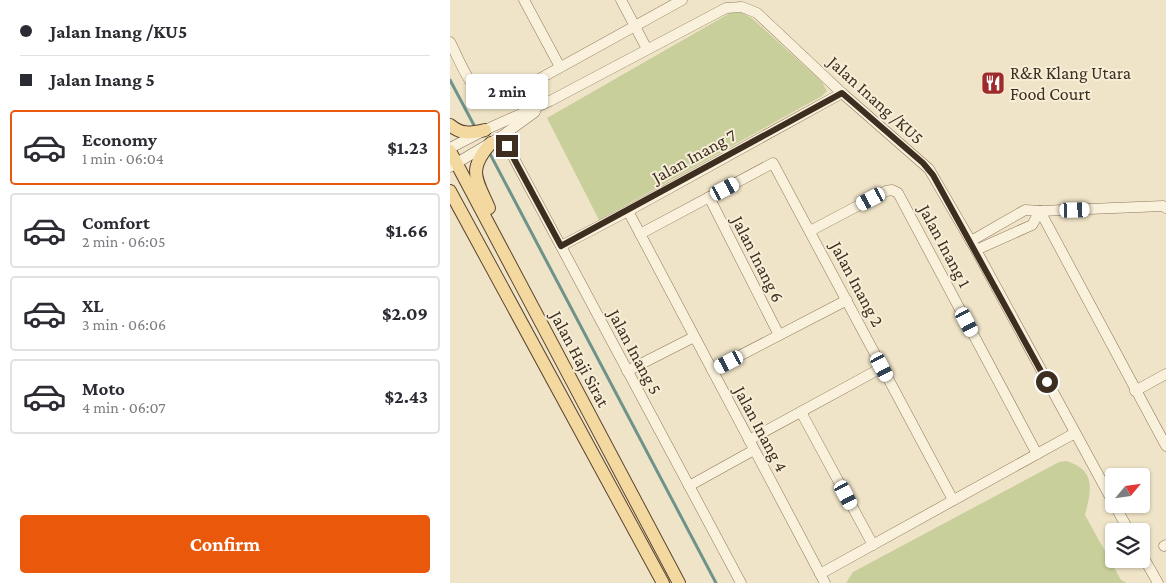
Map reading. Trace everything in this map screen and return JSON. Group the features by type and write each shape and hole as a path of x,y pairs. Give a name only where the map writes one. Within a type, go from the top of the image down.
{"main road":[{"path":"450,125 468,136 484,130"},
{"path":"496,140 478,153 476,179 526,294"},
{"name":"Jalan Haji Sirat","path":"450,149 453,165 526,294 679,583"},
{"name":"Jalan Haji Sirat","path":"450,190 663,583"}],"street":[{"path":"524,0 560,67"},
{"path":"620,0 647,49"},
{"path":"450,42 478,93 496,100 503,99 682,0"},
{"name":"Jalan Inang /KU5","path":"484,130 550,101 726,8 742,8 757,13 842,93 929,169 974,246 1105,488"},
{"name":"Jalan Inang 7","path":"561,246 842,93"},
{"name":"Jalan Inang /KU5","path":"496,140 550,101"},
{"path":"450,149 468,136"},
{"name":"Jalan Inang 5","path":"496,140 561,246 741,583"},
{"path":"453,165 478,153"},
{"name":"Jalan Inang 2","path":"709,197 773,163 954,500"},
{"name":"Jalan Inang 1","path":"810,231 886,191 892,190 898,193 1038,454"},
{"path":"640,234 709,197"},
{"name":"Jalan Inang 6","path":"709,197 779,335"},
{"path":"974,246 1025,210 1040,212 1162,206 1166,208"},
{"name":"Jalan Inang 4","path":"628,211 821,580"},
{"path":"974,246 1032,225 1040,212"},
{"path":"1040,212 1166,446"},
{"path":"712,370 847,300"},
{"path":"627,371 694,337"},
{"path":"749,440 882,367"},
{"path":"1135,391 1166,374"},
{"path":"801,412 872,545"},
{"path":"821,580 872,545 1074,433"},
{"path":"689,486 754,450"},
{"path":"1150,568 1158,583"}],"green space":[{"path":"730,13 743,13 753,19 822,82 827,91 822,96 599,220 547,118"},
{"path":"1066,461 1076,465 1087,476 1090,490 1085,515 1105,551 1105,568 1114,568 1121,580 1127,583 846,583 853,572 1059,462"}],"waterway":[{"path":"450,80 476,129"},
{"path":"489,152 716,583"}],"place":[{"name":"R&R Klang Utara Food Court","path":"993,83"}],"route":[{"path":"507,146 561,246 842,93 929,169 976,250 1047,382"}]}
